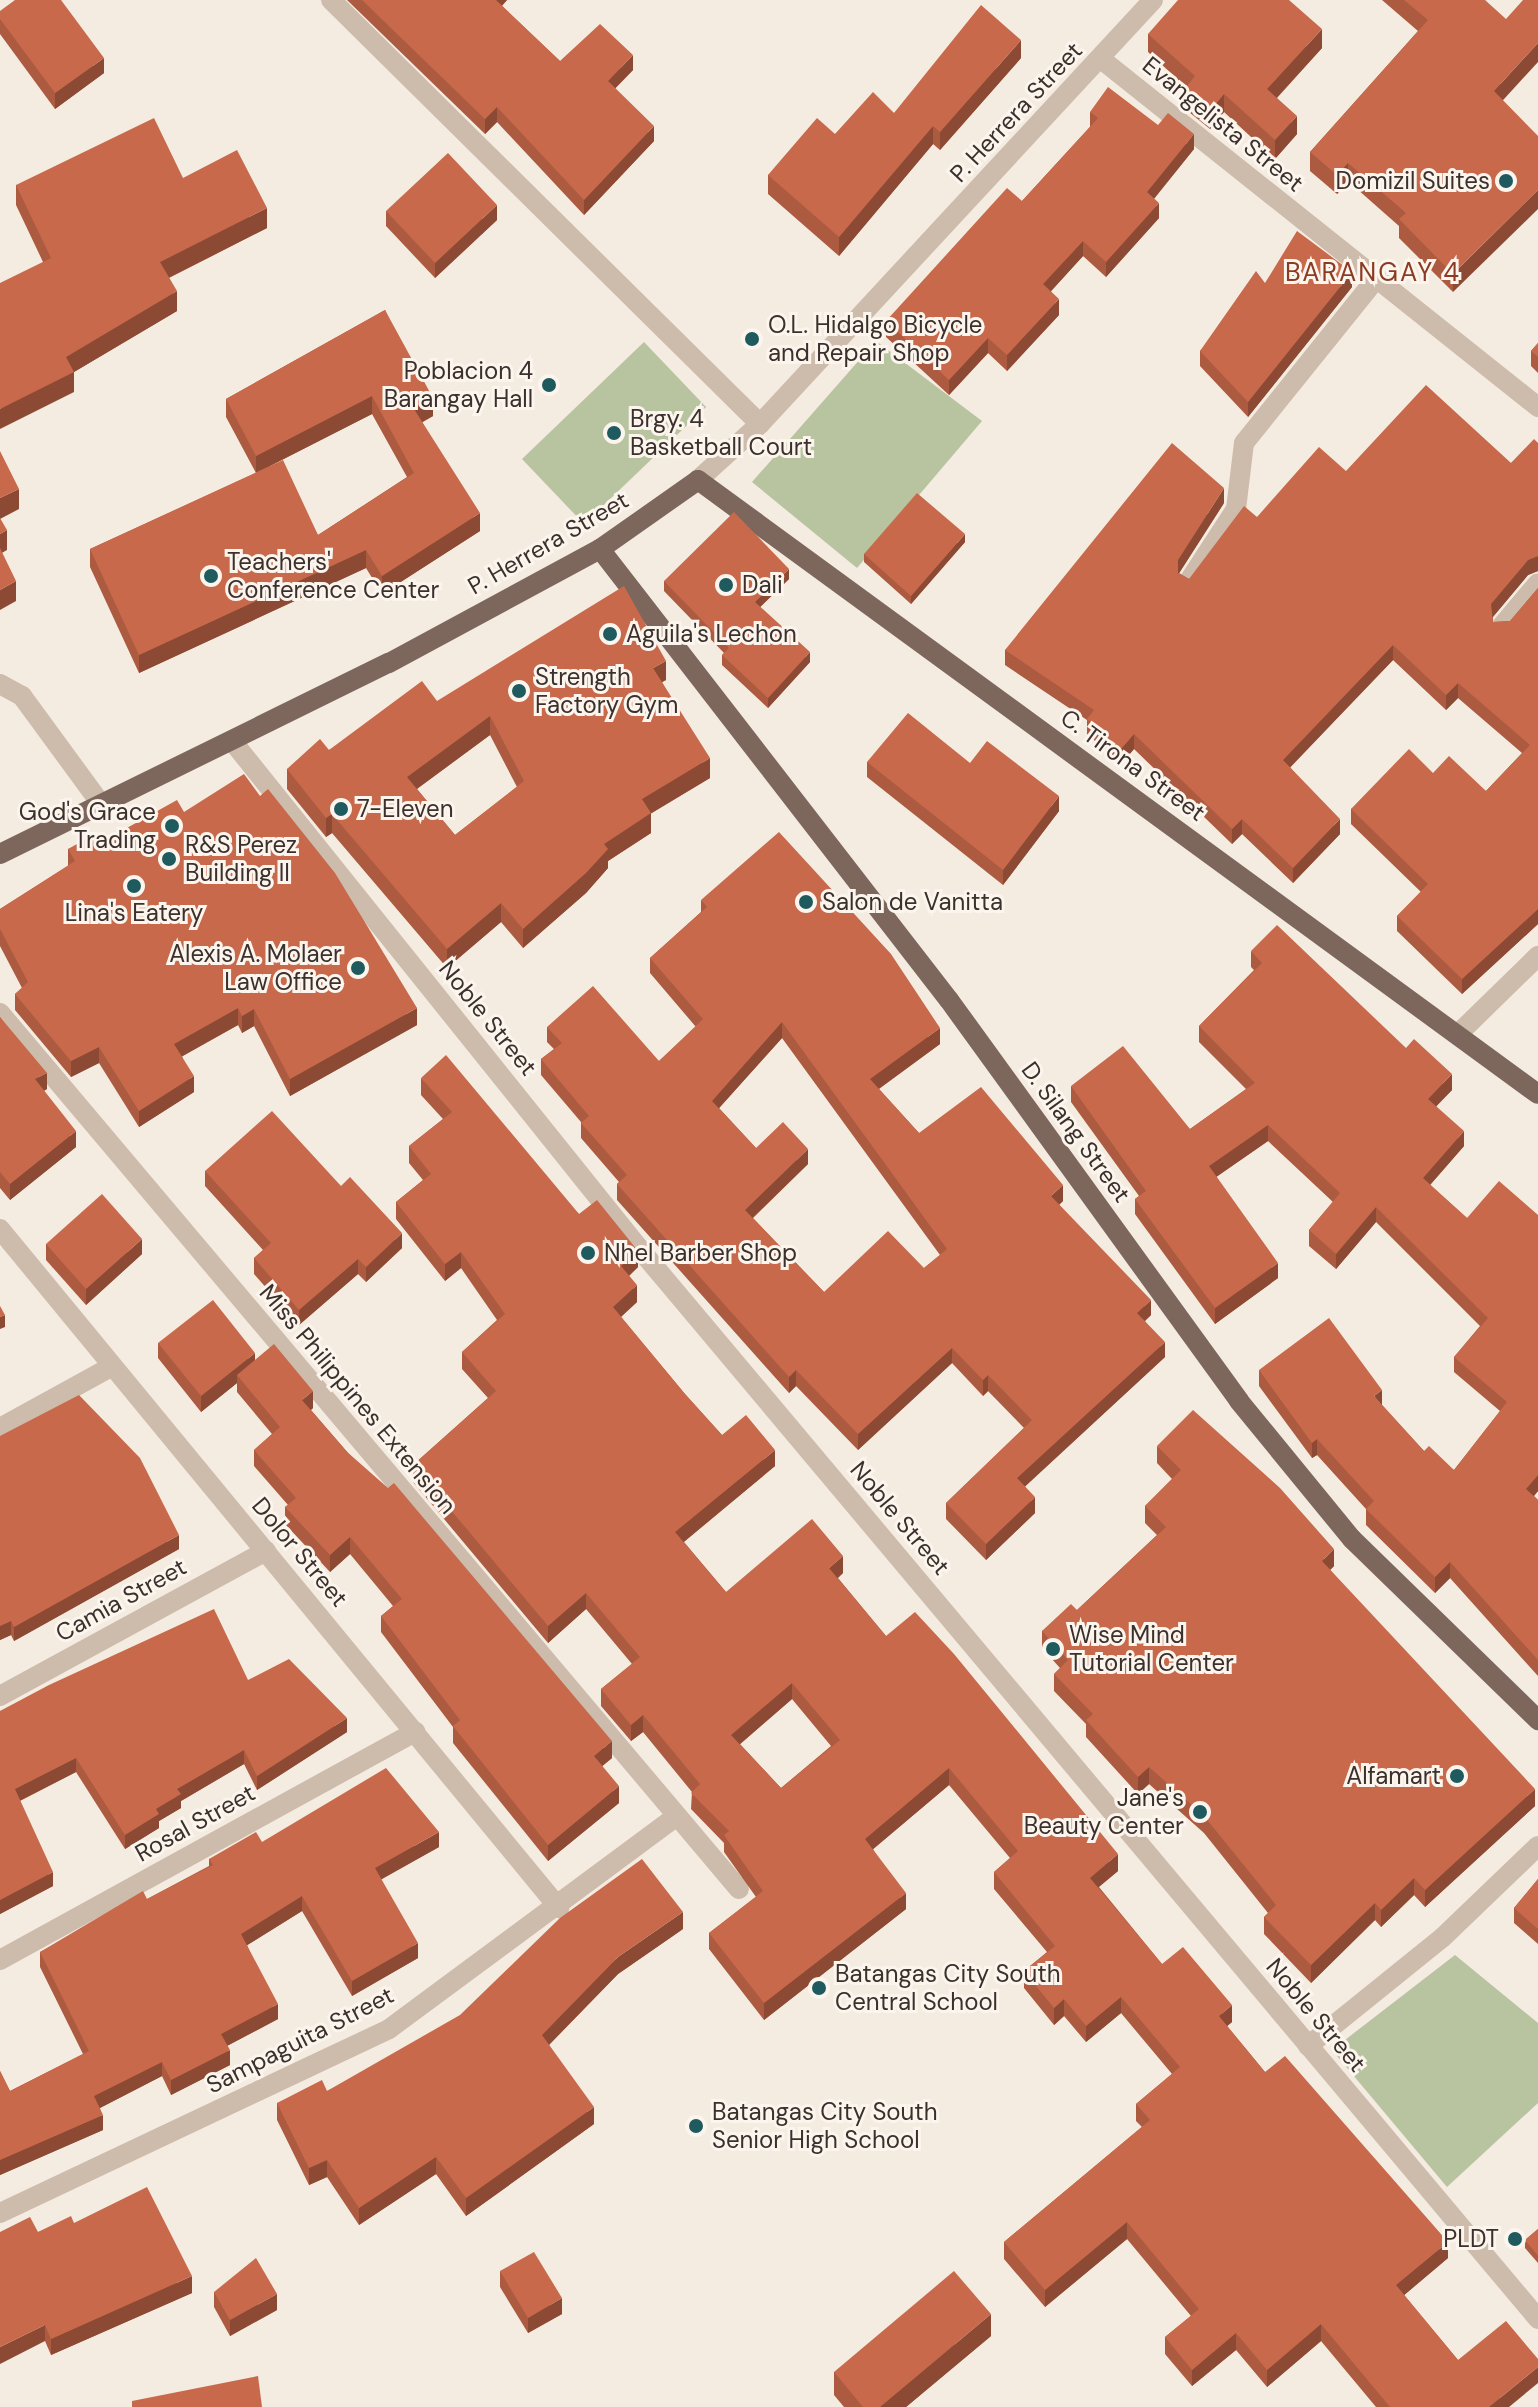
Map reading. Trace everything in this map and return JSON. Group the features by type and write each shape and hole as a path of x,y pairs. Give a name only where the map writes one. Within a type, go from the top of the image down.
{"main road":[{"name":"P. Herrera Street","path":"0,854 233,742 600,549 698,480"},
{"name":"C. Tirona Street","path":"698,480 1538,1094"},
{"name":"D. Silang Street","path":"600,549 949,1000 1239,1401 1352,1539 1538,1720"}],"street":[{"path":"331,0 760,424"},
{"name":"P. Herrera Street","path":"698,480 760,424 1153,0"},
{"name":"Evangelista Street","path":"1101,59 1538,407"},
{"path":"1189,581 1236,509 1244,443 1375,280"},
{"path":"1501,627 1538,583"},
{"path":"0,684 22,696 101,804"},
{"name":"Noble Street","path":"233,742 638,1247 1538,2319"},
{"path":"1458,1034 1538,956"},
{"name":"Miss Philippines Extension","path":"0,1013 739,1889"},
{"name":"Dolor Street","path":"0,1229 559,1908"},
{"path":"0,1428 111,1367"},
{"name":"Camia Street","path":"0,1696 266,1551"},
{"name":"Rosal Street","path":"0,1960 415,1732"},
{"name":"Sampaguita Street","path":"0,2213 389,2029 559,1908 676,1817"},
{"path":"1308,2046 1442,1938 1538,1846"}],"green space":[{"path":"876,341 982,421 857,568 752,482"},
{"name":"Brgy. 4 Basketball Court","path":"644,342 706,407 584,524 522,459"},
{"path":"1455,1955 1538,2023 1538,2103 1447,2187 1332,2050"}],"building":[{"path":"15,0 61,0 104,58 55,93 0,19 0,11"},
{"path":"362,0 496,0 560,61 600,24 633,55 608,81 654,126 584,200 497,107 485,119"},
{"path":"1178,0 1289,0 1322,29 1267,89 1297,116 1275,140 1224,94 1210,111 1184,90 1195,76 1148,34"},
{"path":"1404,0 1485,0 1506,19 1523,0 1538,0 1538,43 1494,91 1538,136 1538,190 1453,274 1399,219 1406,213 1348,163 1337,175 1310,152 1428,20"},
{"path":"981,5 1021,40 940,132 933,126 839,237 768,175 817,118 835,134 873,92 894,113"},
{"path":"1108,87 1158,125 1168,113 1194,134 1147,192 1159,203 1106,262 1083,241 1043,284 1059,299 1007,355 988,338 949,380 886,321 1007,188 1022,201 1098,118 1090,112"},
{"path":"154,118 183,178 237,150 267,208 160,262 177,291 66,357 74,372 0,409 0,283 51,258 16,185"},
{"path":"448,153 497,205 435,263 386,211"},
{"path":"1297,231 1352,272 1248,402 1200,351 1256,271 1265,283"},
{"path":"385,310 433,398 414,409 480,513 382,576 366,550 139,655 90,549 283,460 318,535 414,473 372,396 256,456 226,399"},
{"path":"1538,343 1538,357 1531,351"},
{"path":"1426,385 1511,463 1534,439 1538,443 1538,556 1528,560 1491,604 1493,622 1510,621 1538,588 1538,909 1462,979 1397,916 1428,884 1351,809 1409,749 1433,773 1449,756 1486,791 1530,745 1458,683 1446,695 1393,645 1283,760 1340,819 1293,868 1242,819 1232,829 1134,734 1121,749 1087,719 1094,710 1005,650 1172,443 1224,488 1178,560 1178,573 1189,579 1244,506 1257,517 1319,447 1346,471"},
{"path":"0,451 19,489 0,498"},
{"path":"917,493 965,534 911,596 864,554"},
{"path":"734,512 789,569 755,602 810,652 768,698 722,655 729,648 664,581"},
{"path":"0,518 7,530 0,534"},
{"path":"0,548 16,581 0,590"},
{"path":"624,586 666,661 653,668 710,758 642,799 651,813 604,844 608,849 586,873 523,929 501,903 447,949 332,814 326,818 287,769 320,739 329,750 422,681 437,701","holes":["490,716 524,781 455,835 407,777"]},
{"path":"908,713 970,763 987,741 1059,796 1003,870 867,762"},
{"path":"244,774 260,796 268,789 335,873 417,1008 290,1079 254,1009 242,1016 238,1008 174,1044 194,1076 139,1111 99,1047 71,1061 15,994 28,982 0,929 0,909 75,861 68,849 95,834 100,843 177,800 184,812"},
{"path":"779,832 891,954 940,1028 870,1079 919,1133 981,1087 1063,1185 1051,1196 1151,1300 1137,1313 1165,1342 1017,1478 1035,1497 986,1544 946,1503 1032,1420 988,1375 983,1380 952,1348 858,1434 796,1370 789,1377 617,1184 627,1175 581,1123 589,1116 541,1059 562,1043 547,1027 593,986 659,1061 703,1019 650,958 707,907 701,900","holes":["782,1022 947,1249 924,1268 888,1231 824,1292 745,1210 808,1149 783,1122 756,1148 712,1101"]},
{"path":"1277,925 1406,1048 1414,1039 1452,1074 1428,1099 1464,1131 1423,1178 1467,1218 1499,1181 1538,1215 1538,1475 1526,1489 1538,1500 1538,1660 1450,1562 1435,1577 1366,1509 1374,1501 1317,1439 1312,1443 1259,1370 1329,1318 1382,1390 1374,1396 1424,1451 1429,1446 1454,1470 1507,1402 1454,1357 1488,1318 1376,1207 1336,1254 1309,1230 1340,1193 1268,1125 1209,1166 1278,1263 1215,1308 1135,1199 1146,1191 1071,1086 1123,1046 1190,1129 1255,1083 1199,1026 1262,963 1251,951"},
{"path":"0,1017 47,1073 35,1079 76,1131 10,1184 0,1172"},
{"path":"446,1055 579,1214 597,1200 638,1251 621,1266 637,1285 613,1307 722,1435 746,1415 775,1450 675,1532 726,1592 812,1519 843,1556 829,1568 886,1636 915,1612 954,1654 1118,1854 1090,1878 1162,1964 1183,1947 1232,2005 1219,2016 1265,2072 1285,2056 1448,2242 1396,2285 1458,2360 1506,2321 1538,2359 1538,2367 1489,2407 1390,2407 1321,2324 1267,2370 1236,2333 1192,2370 1165,2337 1199,2309 1127,2222 1045,2290 1004,2242 1150,2120 1136,2104 1180,2067 1121,1997 1086,2026 1064,1999 1054,2008 1024,1971 1055,1946 994,1872 1018,1851 949,1768 865,1839 906,1893 764,2003 709,1933 763,1891 724,1835 729,1831 691,1793 700,1784 643,1715 631,1725 601,1689 640,1657 586,1593 548,1626 413,1465 496,1391 462,1352 505,1314 461,1252 445,1264 396,1202 431,1174 409,1146 452,1112 421,1078","holes":["792,1683 840,1740 781,1788 731,1735"]},
{"path":"272,1111 341,1186 350,1177 402,1233 366,1267 358,1259 299,1310 254,1258 271,1243 205,1171"},
{"path":"102,1194 142,1239 86,1289 46,1244"},
{"path":"213,1300 255,1353 201,1396 158,1343"},
{"path":"274,1344 313,1391 302,1400 346,1451 388,1488 394,1483 612,1741 594,1756 619,1786 548,1845 453,1726 460,1720 381,1616 402,1599 350,1537 330,1555 285,1507 296,1498 254,1450 280,1427 237,1375"},
{"path":"79,1395 140,1458 179,1535 14,1627 11,1621 0,1626 0,1436"},
{"path":"1193,1410 1280,1488 1334,1549 1322,1561 1535,1789 1425,1890 1414,1878 1381,1910 1375,1903 1311,1965 1264,1917 1276,1905 1204,1816 1149,1767 1138,1777 1086,1720 1093,1714 1054,1674 1068,1660 1042,1631 1071,1604 1077,1610 1166,1527 1145,1506 1181,1470 1157,1446"},
{"path":"214,1609 248,1680 289,1659 347,1718 257,1776 244,1750 177,1789 181,1794 156,1809 159,1814 125,1835 76,1758 15,1789 53,1872 0,1900 0,1711"},
{"path":"386,1768 439,1832 375,1868 418,1943 352,1981 302,1896 241,1934 278,2004 221,2034 230,2050 171,2080 162,2062 94,2096 103,2115 0,2160 0,2071 10,2091 89,2051 40,1952 143,1891 147,1899 213,1865 209,1859 256,1832 262,1842"},
{"path":"642,1859 683,1912 618,1957 542,2035 594,2107 466,2198 436,2157 359,2208 327,2160 309,2168 277,2103 322,2080 327,2091 460,2015 560,1918"},
{"path":"1538,1879 1538,1929 1514,1908"},
{"path":"147,2187 192,2276 51,2339 45,2325 0,2347 0,2232 30,2217 38,2232 71,2216 74,2223"},
{"path":"1538,2229 1538,2256 1525,2240"},
{"path":"534,2252 562,2298 528,2318 500,2271"},
{"path":"256,2258 277,2294 230,2320 214,2292"},
{"path":"954,2271 991,2314 880,2407 863,2407 834,2372"},
{"path":"258,2376 262,2407 132,2407 132,2401"}],"place":[{"name":"Domizil Suites","path":"1506,181"},
{"name":"O.L. Hidalgo Bicycle and Repair Shop","path":"752,339"},
{"name":"Poblacion 4 Barangay Hall","path":"549,385"},
{"name":"Brgy. 4 Basketball Court","path":"614,433"},
{"name":"Teachers' Conference Center","path":"211,576"},
{"name":"Dali","path":"726,585"},
{"name":"Aguila's Lechon","path":"610,634"},
{"name":"Strength Factory Gym","path":"519,691"},
{"name":"7-Eleven","path":"341,809"},
{"name":"God's Grace Trading","path":"172,826"},
{"name":"R&S Perez Building II","path":"169,859"},
{"name":"Lina's Eatery","path":"134,886"},
{"name":"Salon de Vanitta","path":"806,902"},
{"name":"Alexis A. Molaer Law Office","path":"358,968"},
{"name":"Nhel Barber Shop","path":"588,1253"},
{"name":"Wise Mind Tutorial Center","path":"1053,1649"},
{"name":"Alfamart","path":"1457,1776"},
{"name":"Jane's Beauty Center","path":"1200,1812"},
{"name":"Batangas City South Central School","path":"819,1988"},
{"name":"Batangas City South Senior High School","path":"696,2126"},
{"name":"PLDT","path":"1515,2239"}],"district":[{"name":"BARANGAY 4","path":"1373,273"}]}
